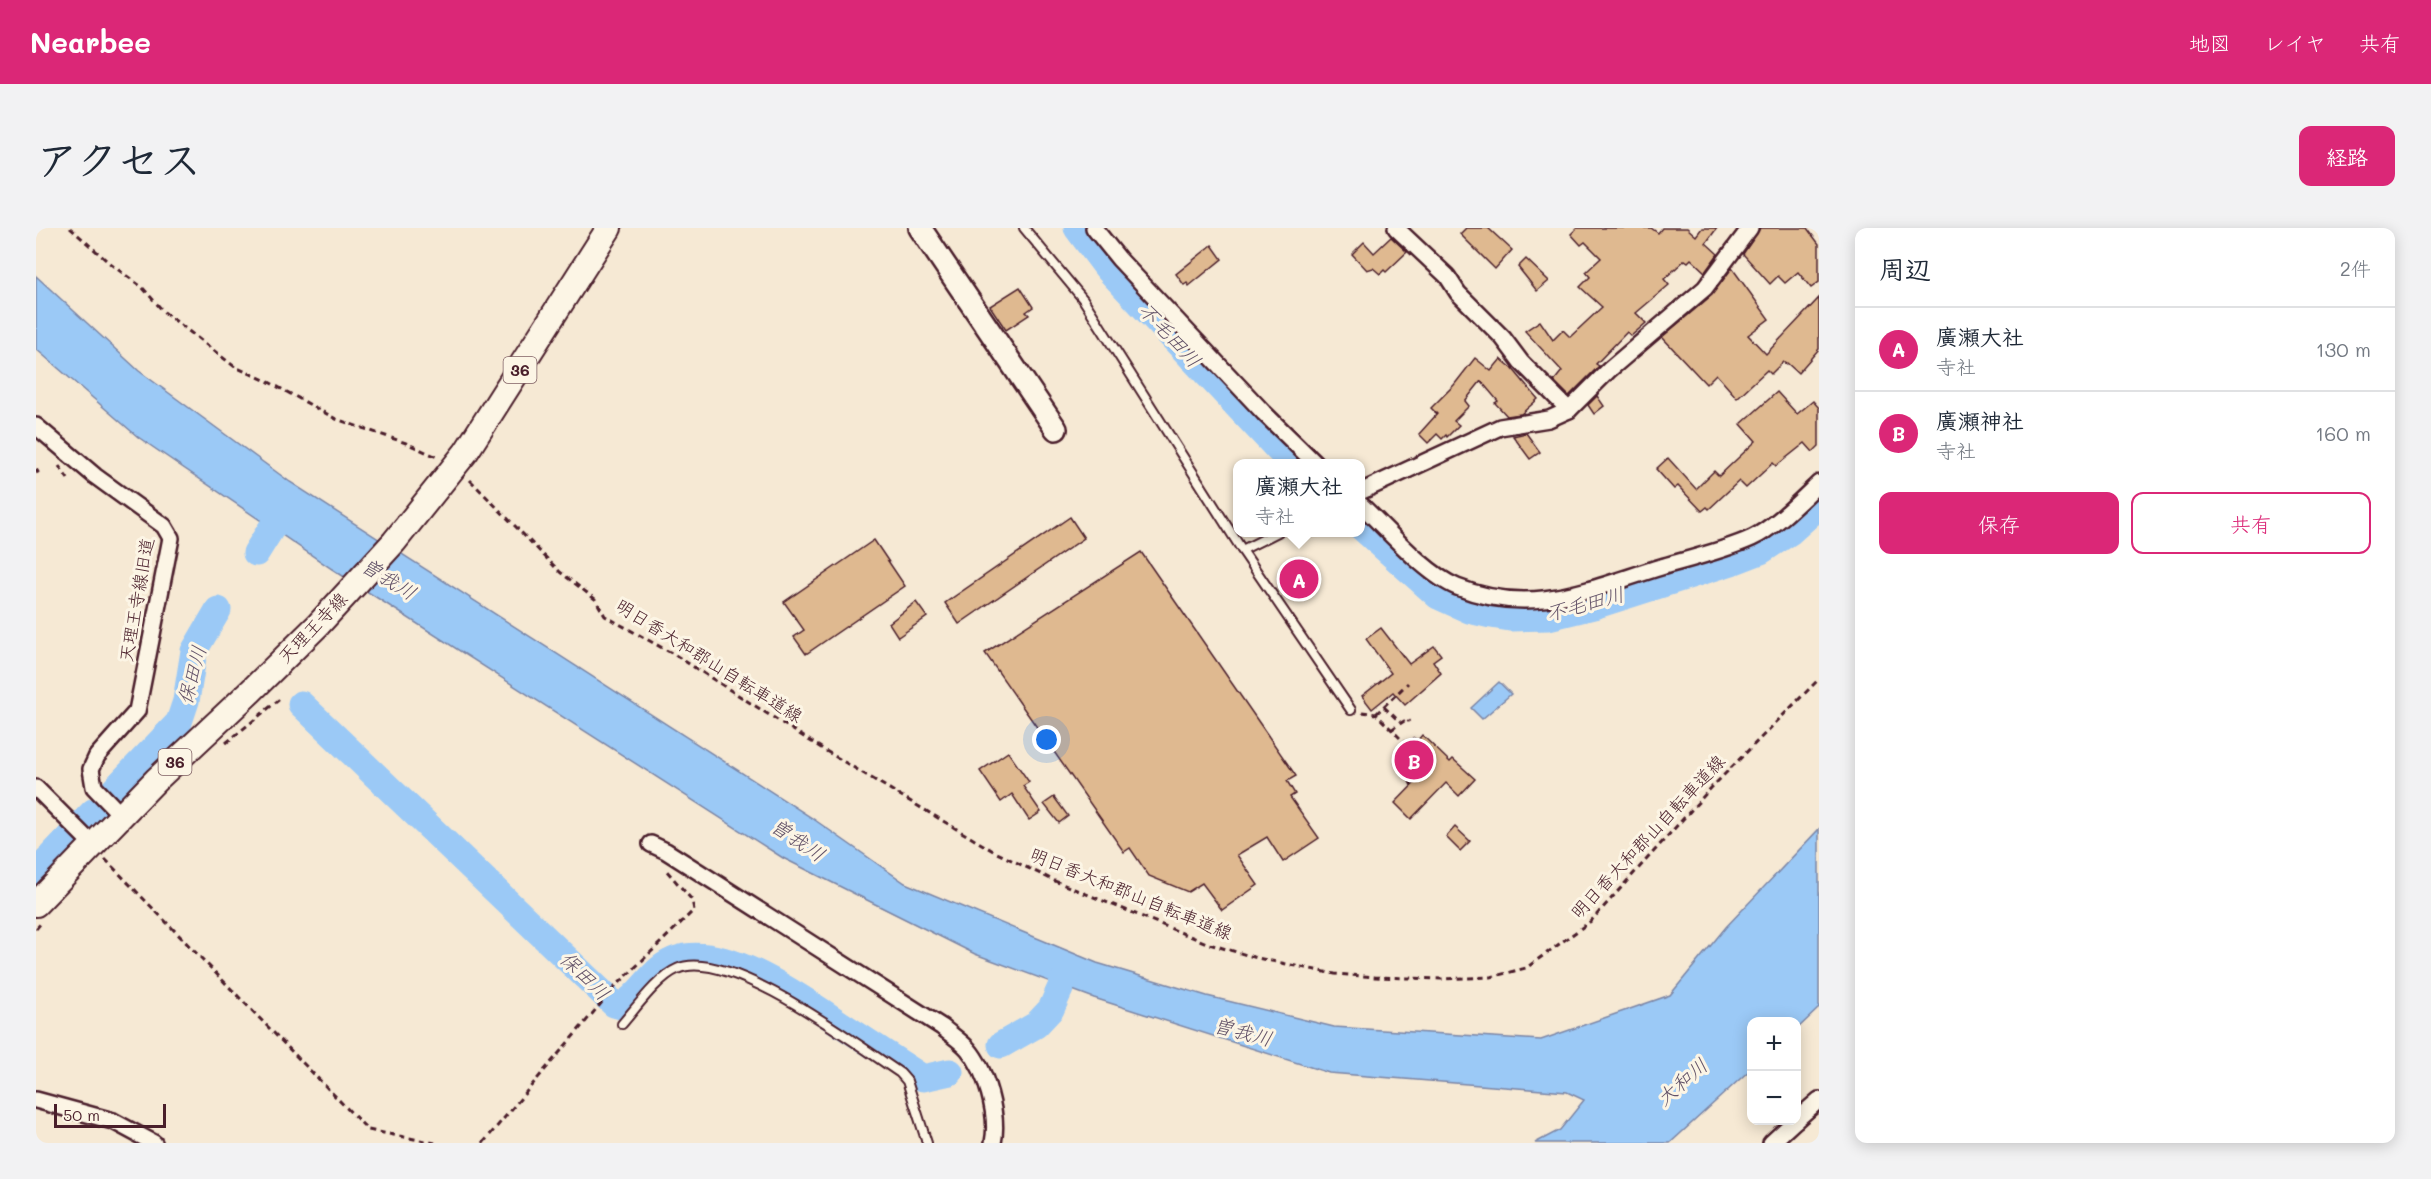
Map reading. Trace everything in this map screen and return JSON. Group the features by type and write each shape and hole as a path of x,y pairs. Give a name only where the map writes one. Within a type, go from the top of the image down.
{"main road":[{"name":"天理王寺線","path":"36,904 121,815 318,625 423,507 473,442 609,228"}],"street":[{"path":"920,228 1056,429"},
{"path":"1094,228 1119,260 1264,413 1311,459"},
{"path":"1396,228 1447,276 1458,293 1569,410"},
{"path":"1365,490 1500,427 1549,419 1569,410 1609,370 1705,288 1750,228"},
{"name":"天理王寺線旧道","path":"36,426 95,476 164,526 171,538 137,711 97,756 91,769 94,787 121,815"},
{"path":"1365,509 1418,560 1454,586 1504,601 1539,600 1576,595 1753,538 1792,509 1819,483"},
{"path":"36,788 92,844"},
{"path":"651,844 666,851 942,1027 968,1048 981,1070 996,1116 993,1143"},
{"path":"36,1100 113,1121 154,1143"},
{"path":"1801,1116 1819,1100"},
{"path":"1771,1143 1791,1125"}],"lane":[{"path":"1024,228 1083,299 1233,536"},
{"path":"1234,537 1352,710"},
{"path":"1242,550 1268,537"},
{"path":"622,1024 666,976 677,969 697,964 720,968 766,986 900,1073 907,1081 927,1143"}],"path":[{"path":"70,228 113,266 142,287 164,312 235,367 336,419 406,443 437,457"},
{"name":"明日香大和郡山自転車道線","path":"470,480 560,572 595,598 606,616 675,655 826,751 995,852 1057,882 1209,944 1257,958 1335,974 1376,977 1491,977 1526,968 1591,921 1711,788 1819,679"},
{"path":"1376,714 1408,683"},
{"path":"1384,706 1400,722"},
{"path":"1352,710 1376,714 1405,743"},
{"path":"1391,730 1400,722 1407,719 1409,722"},
{"path":"1412,786 1398,755 1405,743 1414,739 1417,741"},
{"path":"92,844 368,1130 435,1143"},
{"path":"483,1143 614,988 694,910 692,900 656,858 651,844"}],"water":[{"path":"36,276 139,371 290,482 812,818 905,883 1097,963 1207,996 1334,1027 1541,1040 1670,995 1726,927 1819,829 1819,1008 1801,1025 1801,1017 1747,1017 1747,1073 1670,1143 1535,1143 1560,1130 1584,1100 1567,1092 1329,1073 1094,998 975,954 783,858 332,569 138,437 36,349"},
{"path":"1499,682 1511,694 1482,719 1471,708"}],"building":[{"path":"1466,228 1488,228 1512,250 1495,269 1460,234"},
{"path":"1577,228 1651,228 1658,233 1662,228 1687,228 1696,236 1702,228 1717,228 1706,243 1718,254 1705,272 1691,259 1688,262 1685,260 1664,279 1669,285 1636,313 1646,323 1631,336 1627,332 1596,364 1599,366 1569,396 1554,381 1562,371 1525,331 1540,321 1553,340 1563,330 1570,337 1602,307 1580,287 1590,277 1586,272 1601,258 1585,242 1581,245 1571,234"},
{"path":"1760,228 1807,228 1819,244 1819,282 1811,288 1798,272 1785,283 1778,276 1770,284 1743,254"},
{"path":"1391,237 1407,252 1386,272 1384,270 1380,274 1373,268 1367,270 1352,254 1364,242 1374,253"},
{"path":"1212,245 1222,259 1189,286 1187,283 1184,285 1176,274"},
{"path":"1526,259 1549,281 1537,291 1518,267"},
{"path":"1732,268 1769,319 1748,335 1766,354 1819,298 1819,349 1798,373 1783,362 1771,374 1767,370 1737,398 1716,374 1706,384 1662,337 1712,295"},
{"path":"1020,287 1033,307 1026,312 1029,315 1006,330 990,306"},
{"path":"1475,358 1491,371 1501,359 1512,368 1538,399 1521,414 1507,416 1495,403 1498,401 1481,381 1465,401 1469,406 1454,421 1459,425 1447,437 1446,435 1442,439 1437,434 1428,443 1419,434 1437,414 1431,408 1454,385"},
{"path":"1777,392 1797,414 1813,401 1819,408 1819,446 1813,452 1805,443 1776,466 1773,463 1746,488 1739,481 1709,509 1707,507 1702,511 1678,486 1674,489 1656,469 1668,458 1696,489 1714,471 1719,476 1756,441 1741,424"},
{"path":"1597,396 1604,406 1594,414 1588,405"},
{"path":"1526,433 1540,452 1530,459 1513,436"},
{"path":"1070,517 1084,538 959,624 945,603"},
{"path":"874,540 905,586 806,654 794,637 804,630 784,602"},
{"path":"1141,552 1296,776 1287,781 1295,794 1290,797 1319,838 1283,862 1267,837 1237,855 1258,885 1222,910 1202,883 1188,892 1149,876 1130,848 1124,852 985,653"},
{"path":"916,602 927,617 898,637 889,623"},
{"path":"1381,628 1409,664 1434,646 1441,655 1433,661 1441,673 1405,705 1393,692 1372,709 1362,696 1391,673 1366,639"},
{"path":"1422,735 1450,762 1453,759 1475,779 1459,796 1446,783 1411,819 1395,803 1432,765 1412,747"},
{"path":"1008,752 1029,782 1023,786 1041,812 1029,820 1012,794 1001,802 980,771"},
{"path":"1054,797 1068,816 1059,823 1044,804"},
{"path":"1455,827 1470,841 1460,851 1446,837"}],"waterway":[{"name":"不毛田川","path":"1077,228 1107,268 1287,459"},
{"name":"不毛田川","path":"1365,530 1438,596 1469,610 1491,615 1510,618 1549,617 1594,606 1761,551 1790,532 1819,506"},
{"name":"保田川","path":"256,553 284,508"},
{"name":"保田川","path":"114,790 179,722 186,701 194,651 218,610"},
{"name":"保田川","path":"301,704 614,1004 621,1006 629,1001 654,974 677,959 697,956 718,959 740,966 786,988 923,1078 950,1072"},
{"name":"保田川","path":"36,872 93,812"},
{"name":"保田川","path":"1001,1045 1036,1025 1051,1009 1068,971"}],"place":[{"name":"廣瀬大社","path":"1299,579"},
{"name":"廣瀬神社","path":"1414,760"}],"water label":[{"name":"曽我川","path":"389,579"},
{"name":"曽我川","path":"798,840"},
{"name":"曽我川","path":"1243,1032"},
{"name":"大和川","path":"1682,1082"}]}
